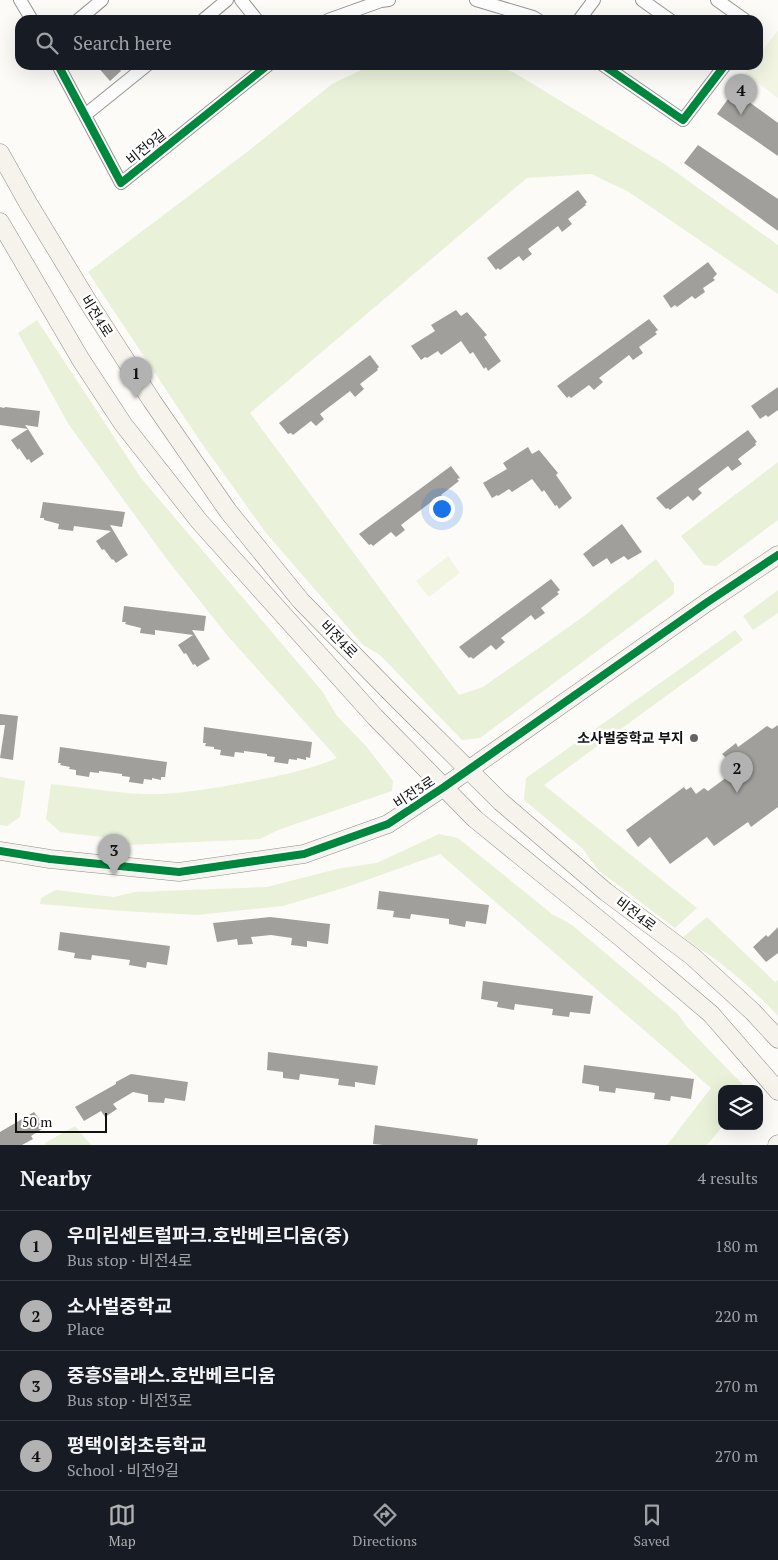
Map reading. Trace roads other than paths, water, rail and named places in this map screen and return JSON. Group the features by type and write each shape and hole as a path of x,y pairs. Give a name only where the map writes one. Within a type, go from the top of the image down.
{"main road":[{"name":"비전4로","path":"0,153 90,305 152,401 228,511 301,600 501,802 606,892 692,956 753,1012 778,1039"},
{"name":"비전4로","path":"0,222 96,384 123,424 199,521 375,717 476,819 619,936 710,1014 778,1091"},
{"name":"비전3로","path":"0,851 50,859 179,872 304,854 388,824 469,770 706,603 778,555"}],"street":[{"path":"20,0 29,15"},
{"path":"84,15 102,0"},
{"path":"208,15 227,0"},
{"path":"241,0 253,15"},
{"path":"342,15 389,0"},
{"path":"476,0 526,15"},
{"path":"583,15 594,0"},
{"path":"642,0 663,15"},
{"path":"717,0 738,15"},
{"name":"비전9길","path":"61,70 121,183 262,70"},
{"path":"85,115 141,70"},
{"path":"610,70 683,120 721,70"}],"place":[{"name":"평택이화초등학교","path":"741,115"},
{"name":"우미린센트럴파크.호반베르디움(중)","path":"136,398"},
{"name":"소사벌중학교 부지","path":"694,738"},
{"name":"소사벌중학교","path":"737,793"},
{"name":"중흥S클래스.호반베르디움","path":"114,875"}]}
